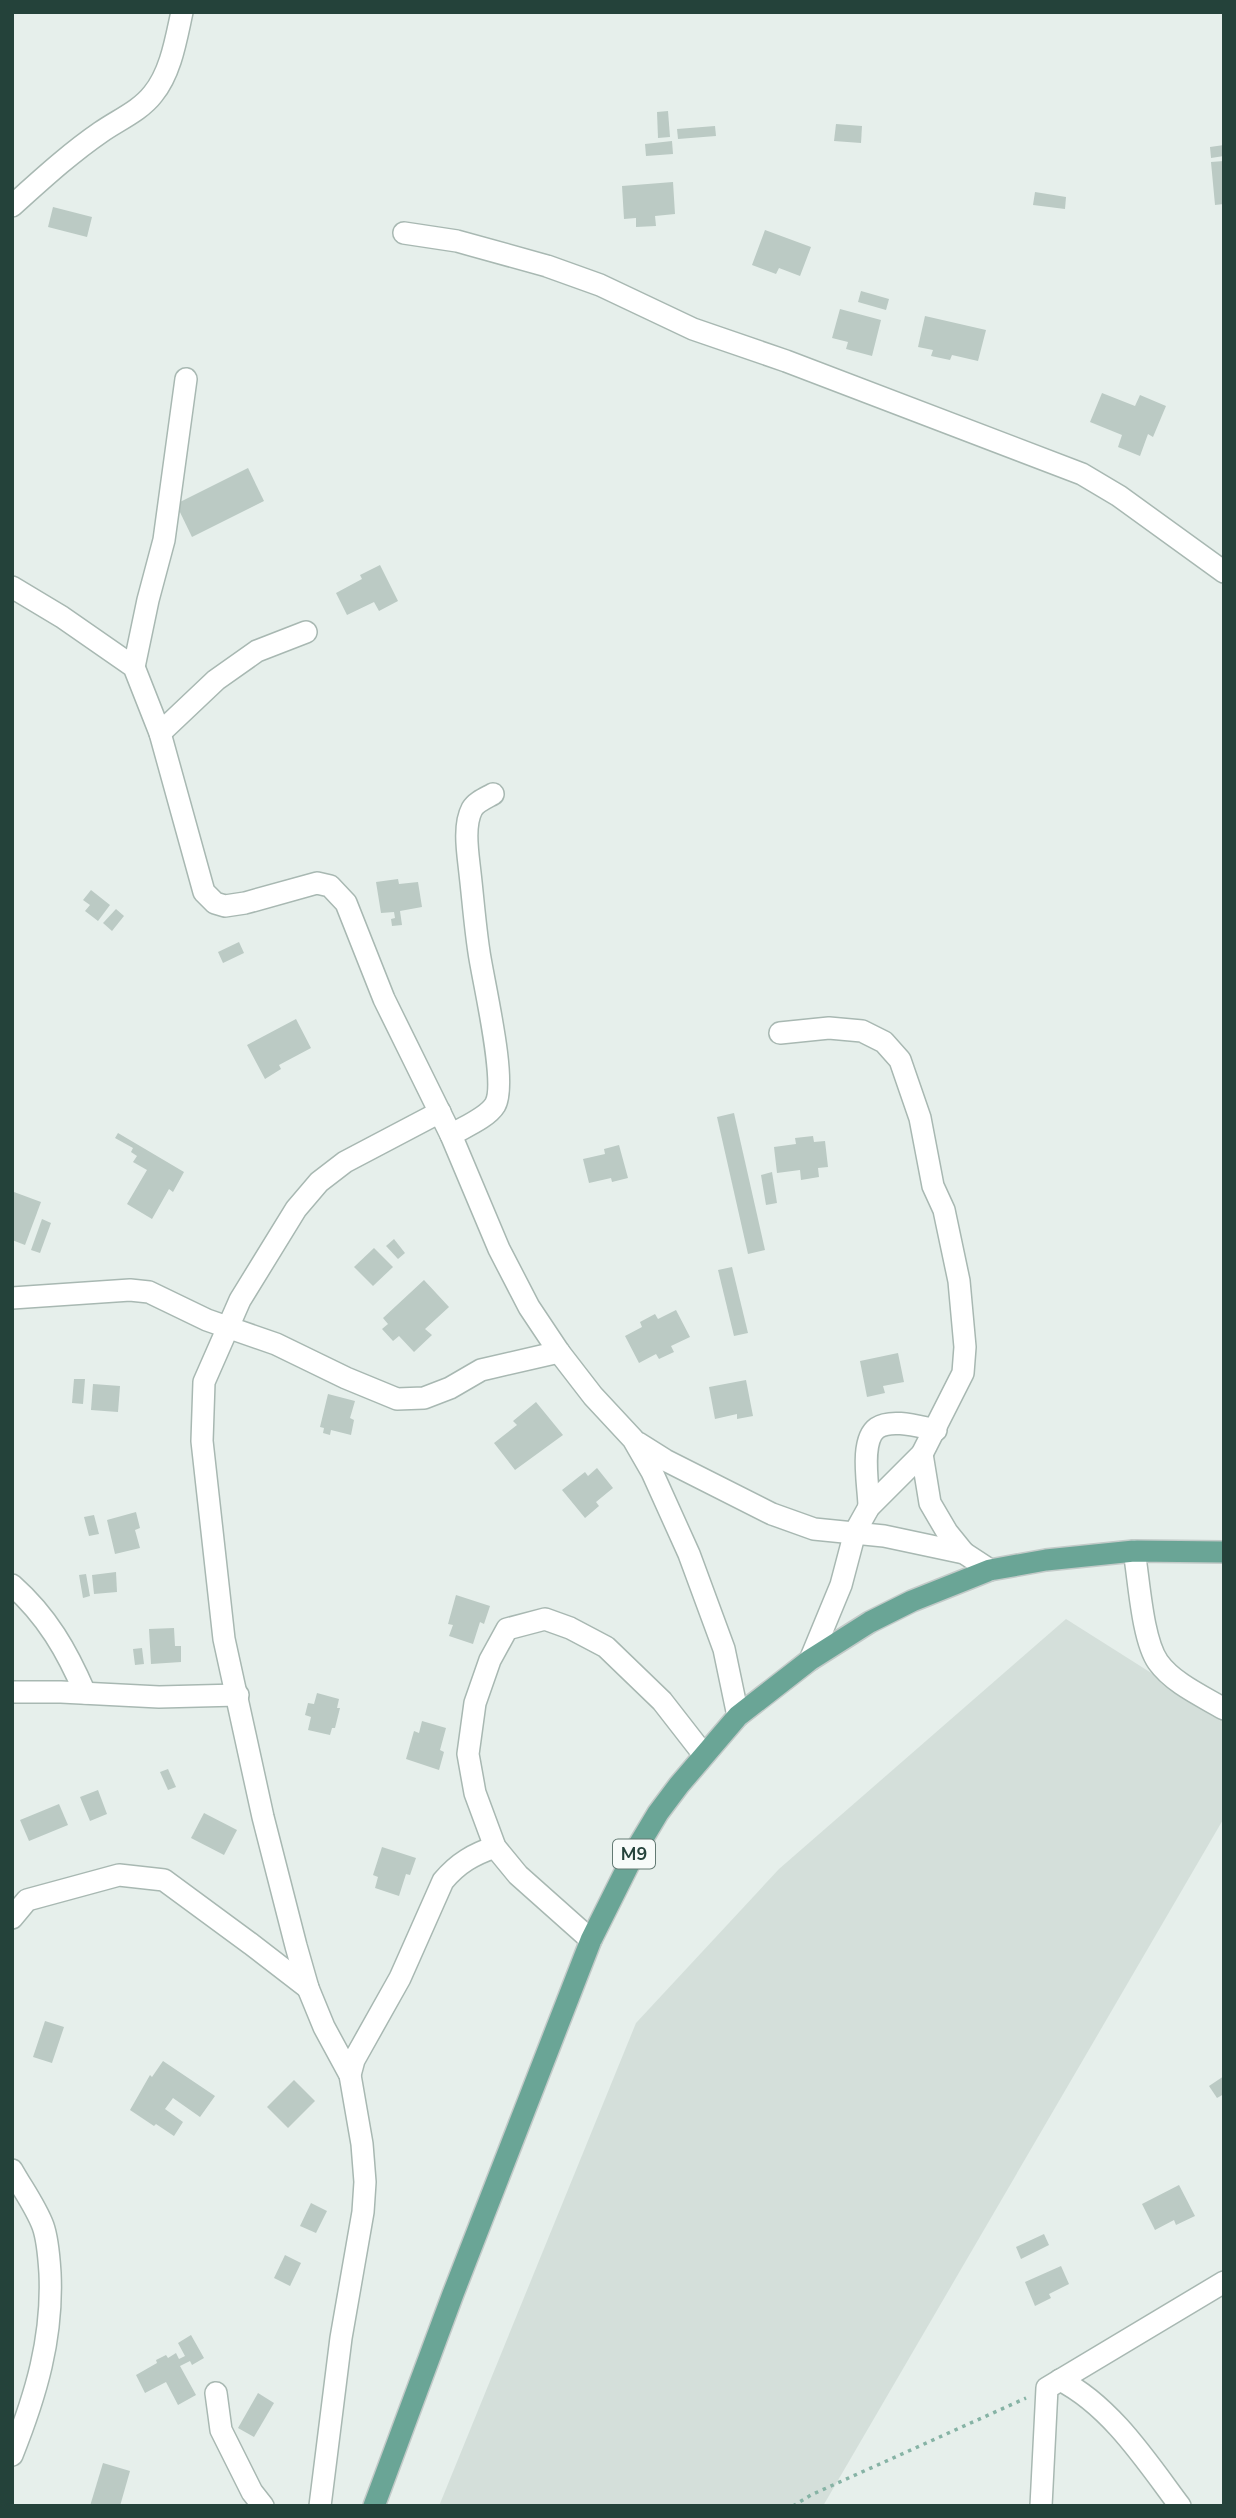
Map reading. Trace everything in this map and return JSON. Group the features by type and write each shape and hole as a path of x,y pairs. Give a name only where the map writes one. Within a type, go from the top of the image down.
{"main road":[{"name":"M9","path":"374,2506 453,2294 591,1940 644,1836 679,1785 738,1716 810,1660 870,1622 912,1601 990,1570 1046,1560 1134,1551 1224,1552"}],"street":[{"path":"12,206 69,156 155,93 176,43 182,12"},
{"path":"404,233 457,241 590,281 693,329 786,360 1082,474 1119,496 1224,572"},
{"path":"186,379 164,540 134,667 160,733 205,892 215,903 225,906 317,883 330,886 346,903 384,999 451,1135 499,1249 529,1307 593,1396 633,1439 652,1472 690,1554 724,1649 738,1716"},
{"path":"12,587 62,617 134,667"},
{"path":"160,733 216,680 257,651 306,632"},
{"path":"451,1135 488,1113 496,1105 499,1092 497,1062 478,951 468,847 471,811 494,794"},
{"path":"779,1033 829,1028 862,1031 884,1042 900,1060 920,1118 933,1186 943,1210 959,1281 965,1347 963,1373 922,1454 869,1507 855,1532 841,1585 810,1660"},
{"path":"320,2506 341,2338 363,2213 365,2182 362,2144 350,2075 324,2027 308,1989 263,1817 224,1639 202,1441 204,1382 240,1300 296,1209 319,1182 345,1162 440,1112"},
{"path":"12,1298 130,1290 149,1292 229,1329 276,1344 397,1399 424,1398 450,1388 481,1370 559,1352"},
{"path":"869,1507 866,1460 870,1438 877,1428 906,1424 936,1430"},
{"path":"633,1439 665,1460 772,1514 814,1529 855,1532 964,1553"},
{"path":"922,1454 930,1503 947,1532 964,1553 990,1570"},
{"path":"1134,1551 1150,1642 1158,1662 1180,1682 1224,1709"},
{"path":"12,1586 32,1603 56,1633 85,1693"},
{"path":"591,1940 517,1875 495,1847 475,1793 467,1754 475,1703 490,1660 507,1629 545,1619 570,1628 606,1647 662,1701 704,1755"},
{"path":"12,1692 159,1697 238,1695"},
{"path":"350,2075 354,2060 400,1978 443,1881 453,1869 474,1854 495,1847"},
{"path":"12,1919 19,1894 119,1875 164,1880 308,1989"},
{"path":"12,2169 43,2226 49,2258 52,2308 45,2354 30,2409 12,2455"},
{"path":"1054,2384 1224,2282"},
{"path":"1041,2506 1054,2384"},
{"path":"1054,2384 1073,2386 1111,2420 1180,2506"},
{"path":"215,2393 221,2430 252,2492 263,2506"}],"path":[{"path":"793,2506 811,2495 1054,2384"}],"shaded area":[{"path":"1066,1619 1224,1719 1224,1818 823,2506 439,2506 636,2023 779,1869"}],"building":[{"path":"668,111 670,137 658,138 657,112"},
{"path":"836,124 862,126 861,143 834,141"},
{"path":"715,126 716,136 678,139 677,129"},
{"path":"672,141 673,154 646,156 645,144"},
{"path":"1224,145 1224,156 1211,158 1210,147"},
{"path":"1224,161 1224,204 1215,205 1211,162"},
{"path":"673,182 675,214 655,216 656,226 636,227 636,218 624,219 622,186"},
{"path":"1035,192 1066,197 1065,209 1033,205"},
{"path":"53,207 92,217 87,237 48,227"},
{"path":"765,230 811,247 800,276 779,268 776,274 752,265"},
{"path":"861,291 889,299 886,310 858,302"},
{"path":"840,309 881,320 872,356 846,349 848,342 832,338"},
{"path":"925,316 986,330 978,361 952,355 950,360 931,356 933,350 918,347"},
{"path":"1102,393 1135,406 1140,395 1166,406 1153,437 1148,434 1140,456 1118,447 1122,435 1090,422"},
{"path":"248,468 264,501 192,537 176,504"},
{"path":"380,565 398,601 379,611 374,602 347,615 336,593 362,579 360,575"},
{"path":"398,879 399,884 418,882 422,907 400,911 402,925 392,926 394,912 381,913 376,882"},
{"path":"91,890 110,905 98,921 85,911 90,905 83,900"},
{"path":"116,909 124,916 112,931 103,923"},
{"path":"239,942 244,953 223,963 218,952"},
{"path":"296,1019 311,1048 279,1065 281,1069 265,1079 247,1045"},
{"path":"734,1113 765,1250 748,1254 717,1117"},
{"path":"118,1133 184,1172 173,1192 169,1189 152,1219 127,1204 147,1170 133,1162 137,1156 131,1152 133,1148 115,1138"},
{"path":"813,1136 814,1142 825,1141 828,1167 818,1168 819,1177 801,1180 800,1170 777,1173 774,1147 796,1144 795,1138"},
{"path":"619,1145 628,1178 612,1182 611,1178 589,1183 583,1159 605,1154 604,1149"},
{"path":"772,1172 777,1203 766,1205 761,1175"},
{"path":"14,1192 41,1202 25,1245 12,1240"},
{"path":"42,1219 51,1223 40,1253 31,1250"},
{"path":"394,1239 405,1253 398,1259 386,1246"},
{"path":"374,1248 393,1267 373,1286 354,1267"},
{"path":"732,1267 748,1333 734,1336 718,1270"},
{"path":"424,1280 449,1307 425,1329 432,1335 414,1352 399,1336 393,1341 382,1329 388,1324 383,1318"},
{"path":"676,1310 690,1337 671,1346 674,1352 659,1359 656,1354 639,1363 625,1336 642,1327 640,1322 655,1314 658,1319"},
{"path":"898,1353 904,1382 883,1386 885,1393 867,1397 860,1361"},
{"path":"74,1379 85,1379 83,1404 72,1403"},
{"path":"746,1380 753,1416 737,1419 737,1414 715,1419 709,1387"},
{"path":"93,1384 120,1386 118,1412 91,1410"},
{"path":"328,1394 355,1401 350,1418 354,1420 351,1435 331,1430 330,1435 323,1433 324,1428 320,1427"},
{"path":"536,1402 563,1435 515,1470 494,1443 517,1425 513,1421"},
{"path":"597,1468 613,1488 596,1502 599,1506 585,1518 562,1490 585,1472 588,1476"},
{"path":"136,1512 140,1528 135,1530 140,1548 115,1554 107,1520"},
{"path":"94,1515 99,1534 89,1536 84,1517"},
{"path":"116,1572 117,1592 94,1594 92,1575"},
{"path":"86,1574 90,1596 83,1598 79,1575"},
{"path":"456,1595 490,1606 484,1624 480,1622 473,1644 449,1636 453,1625 448,1624"},
{"path":"174,1628 175,1646 181,1646 181,1662 151,1664 149,1629"},
{"path":"142,1648 144,1664 135,1665 133,1649"},
{"path":"317,1693 339,1699 337,1708 340,1708 335,1728 332,1728 330,1735 308,1730 311,1717 305,1715 308,1703 314,1704"},
{"path":"422,1721 446,1728 440,1750 444,1752 439,1770 406,1759 414,1731 419,1733"},
{"path":"168,1769 176,1787 168,1790 160,1772"},
{"path":"98,1790 107,1814 90,1821 80,1797"},
{"path":"59,1804 68,1825 29,1841 20,1820"},
{"path":"204,1813 237,1830 224,1855 191,1838"},
{"path":"382,1847 416,1858 410,1875 406,1874 399,1896 375,1888 378,1877 373,1875"},
{"path":"45,2021 64,2027 52,2063 33,2057"},
{"path":"163,2061 215,2096 200,2117 173,2098 165,2109 183,2122 174,2136 130,2110 150,2075 152,2077"},
{"path":"1224,2076 1224,2094 1217,2098 1209,2086"},
{"path":"294,2080 315,2101 288,2128 267,2107"},
{"path":"1179,2185 1195,2216 1176,2225 1174,2220 1155,2230 1142,2204"},
{"path":"311,2203 327,2211 316,2233 300,2226"},
{"path":"1044,2234 1049,2245 1021,2259 1016,2247"},
{"path":"285,2255 301,2263 290,2286 274,2278"},
{"path":"1061,2266 1069,2284 1049,2294 1051,2298 1035,2306 1025,2282"},
{"path":"191,2335 204,2358 192,2365 190,2361 180,2366 196,2395 178,2405 166,2382 145,2393 136,2375 166,2355 168,2358 176,2353 179,2359 185,2356 178,2343"},
{"path":"258,2393 274,2403 254,2437 238,2428"},
{"path":"103,2463 130,2471 120,2506 90,2506"}]}
